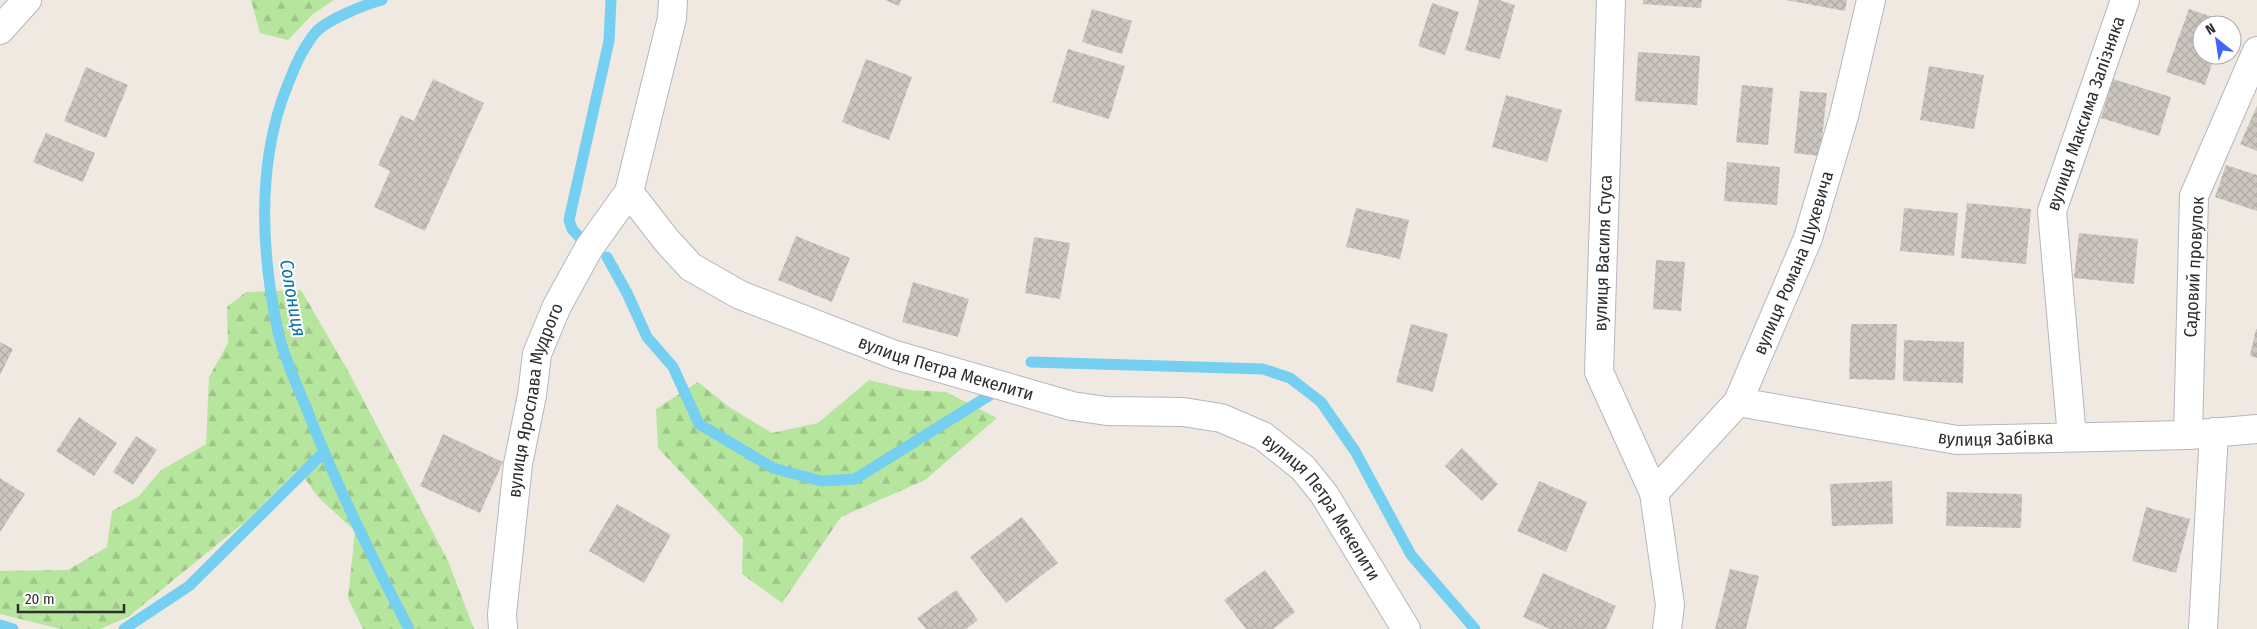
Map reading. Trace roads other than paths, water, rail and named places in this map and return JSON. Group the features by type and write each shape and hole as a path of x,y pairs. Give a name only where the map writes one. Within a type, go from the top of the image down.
{"street":[{"path":"0,30 27,0"},
{"name":"вулиця Василя Стуса","path":"1611,0 1599,372 1654,494"},
{"name":"вулиця Романа Шухевича","path":"1654,494 1738,402 1808,238 1844,116 1871,0"},
{"name":"вулиця Максима Залізняка","path":"2072,437 2052,211 2125,0"},
{"path":"629,192 672,9"},
{"name":"Садовий провулок","path":"2188,435 2194,196 2257,51"},
{"name":"вулиця Ярослава Мудрого","path":"504,629 502,614 518,464 532,395 537,354 557,306 588,248 629,192"},
{"name":"вулиця Петра Мекелити","path":"629,192 667,242 691,267 740,295 886,352 1072,406 1107,411 1183,412 1221,418 1263,436 1303,468 1324,494 1406,629"},
{"name":"вулиця Забівка","path":"1738,402 1957,440 2188,435 2257,429"},
{"path":"2203,629 2214,432"},
{"path":"1654,494 1670,604 1667,629"}],"waterway":[{"name":"Солониця","path":"382,0 347,13 320,28 309,41 296,65 282,100 274,128 269,157 265,215 266,245 268,274 278,332 287,362 342,493 409,629"},
{"path":"586,244 572,229 569,220 609,41 611,0"},
{"path":"607,257 627,293 647,337 673,367 699,424 773,468 821,481 855,479 990,395"},
{"path":"1031,362 1263,369 1290,378 1321,402 1355,451 1411,555 1475,629"},
{"path":"124,629 189,586 323,453"},
{"path":"0,625 13,629"}]}
